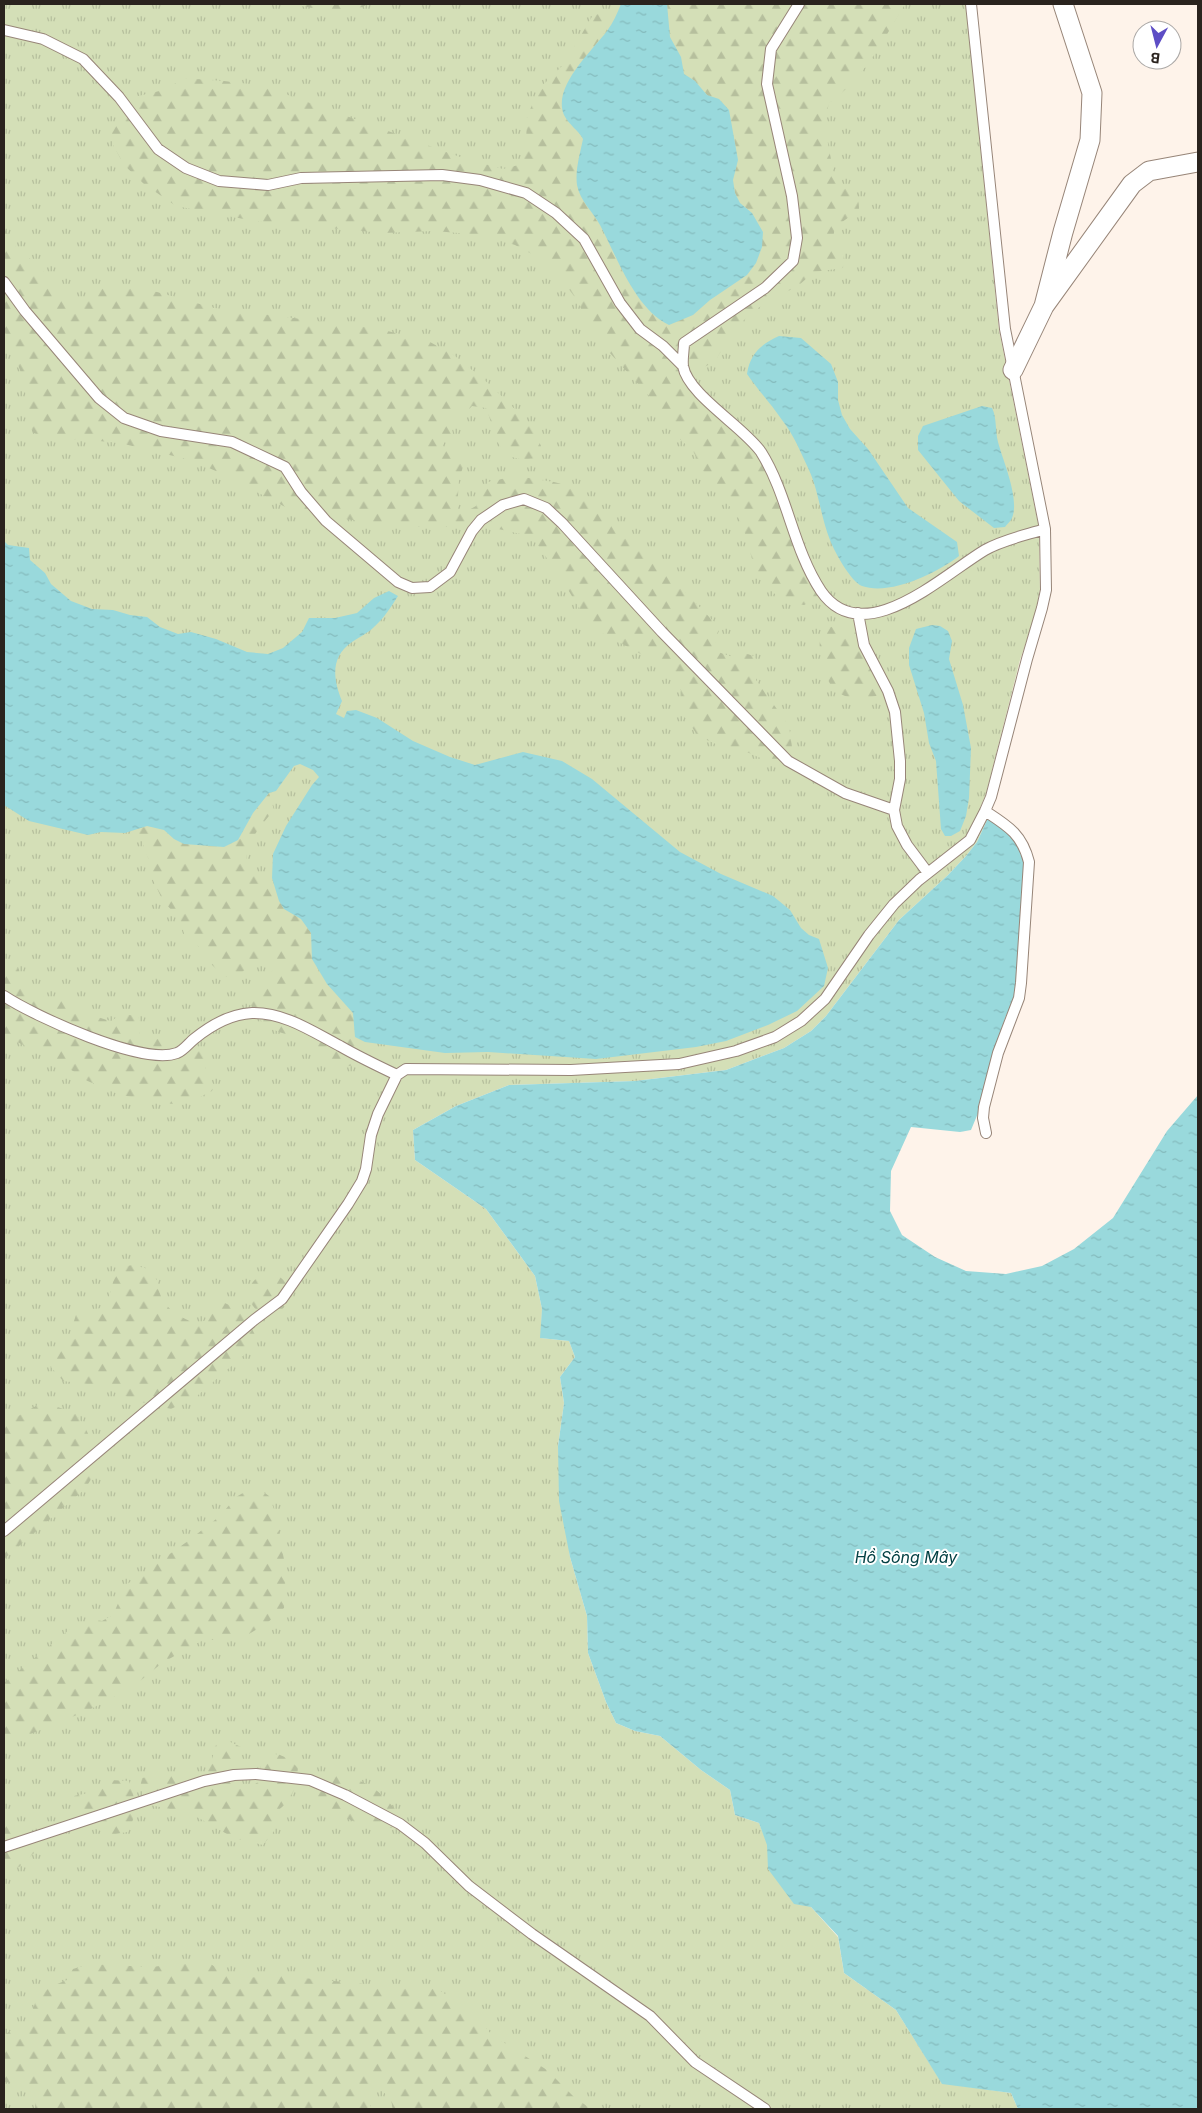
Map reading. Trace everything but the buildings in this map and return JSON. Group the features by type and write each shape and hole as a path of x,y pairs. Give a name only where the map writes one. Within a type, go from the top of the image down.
{"street":[{"path":"1044,306 1090,140 1092,93 1063,4"},
{"path":"1013,370 1044,306 1132,184 1150,171 1198,162"}],"lane":[{"path":"683,366 684,343 764,288 793,261 797,238 792,196 767,84 771,49 800,4"},
{"path":"4,1532 254,1320 282,1299 301,1274 362,1181 378,1114 397,1075 406,1069 571,1070 679,1064 736,1051 774,1037 800,1021 825,999 869,935 894,904 928,873 970,840 991,797 1027,659 1034,642 1046,590 1045,528 1005,329 972,4"},
{"path":"4,30 43,39 83,59 119,98 158,149 186,168 219,181 268,185 301,178 442,175 480,180 526,194 556,213 584,239 620,303 640,330 663,346 683,366 692,385 759,450 776,478 805,559 821,591 838,609 850,614 881,612 900,605 986,550 1045,528"},
{"path":"4,282 25,311 99,398 124,418 161,430 232,442 285,467 301,492 326,521 398,582 412,588 430,587 450,572 472,531 481,520 503,505 524,499 546,508 662,632 788,761 845,793 894,810"},
{"path":"858,613 864,645 888,691 895,712 900,779 894,810 897,826 907,845 928,873"},
{"path":"985,811 1016,834 1025,846 1028,862 1020,990 998,1053 984,1107 983,1118 986,1132"},
{"path":"4,996 91,1038 130,1051 158,1056 178,1053 194,1039 220,1022 252,1013 278,1016 304,1026 372,1064 397,1075"},
{"path":"4,1847 204,1781 234,1775 256,1774 310,1780 345,1795 400,1824 425,1844 469,1886 532,1934 650,2016 694,2062 765,2109"}],"green space":[{"path":"4,4 966,4 999,330 1039,528 1040,590 1034,619 1020,660 986,794 980,808 988,818 977,842 948,875 899,920 826,1016 811,1031 784,1048 726,1070 635,1081 509,1085 456,1106 413,1130 415,1160 486,1209 535,1276 542,1309 541,1338 569,1341 575,1357 560,1377 564,1403 558,1446 570,1557 587,1616 588,1653 616,1723 635,1731 660,1736 701,1770 730,1790 735,1815 759,1823 768,1845 768,1869 811,1907 838,1937 844,1973 896,2010 942,2083 1011,2093 1018,2109 4,2109"},
{"path":"289,4 367,4 363,7 330,11"},
{"path":"667,4 905,4 872,58 852,83 829,103 824,123 835,180 846,185 856,194 859,204 859,210 835,227 833,238 844,254 843,268 814,272 799,285 758,308 736,327 715,361 701,369 690,371 680,368 689,387 756,452 773,480 818,593 815,600 804,605 782,602 756,573 743,527 736,513 712,488 693,451 673,433 658,406 609,352 588,324 577,300 556,272 541,259 515,245 483,235 434,231 383,233 254,221 176,206 144,184 124,165 112,143 112,125 134,97 168,89 182,78 263,86 463,158 503,169 522,164 526,143 527,118 537,91 564,64 593,15 605,13 616,17 567,84 563,95 570,123 579,131 583,139 576,171 579,194 599,224 636,296 693,315 710,300 747,275 756,263 762,247 752,213 740,203 735,193 733,180 738,160 729,110 719,99 707,95 695,81 684,74 681,57 670,37"},
{"path":"4,228 16,247 40,267 62,297 83,298 102,284 157,292 214,308 380,329 430,342 455,356 489,384 532,426 541,446 537,458 524,459 513,457 501,447 486,408 472,406 467,412 450,413 453,436 445,441 441,448 447,451 459,450 466,458 459,479 457,511 467,511 476,506 479,495 488,482 516,476 577,488 596,502 611,521 667,573 714,622 719,631 715,639 718,652 733,657 744,653 754,656 759,665 756,680 789,726 793,754 783,768 749,753 718,745 698,736 683,714 683,700 680,687 652,660 598,631 587,621 535,541 521,534 489,527 408,527 345,519 289,509 223,474 190,460 120,443 78,439 63,440 46,438 34,433 29,426 24,380 4,330"},
{"path":"840,626 849,628 858,634 885,693 873,697 854,698 836,691 832,687 823,665 820,642 822,635 829,627"},
{"path":"269,793 274,810 249,845 247,862 249,870 272,878 279,901 284,909 301,919 311,933 310,948 312,959 327,984 353,1013 355,1037 365,1042 354,1065 345,1067 330,1064 300,1041 264,1024 250,1004 255,994 271,976 272,967 270,961 259,959 241,973 225,977 211,964 208,953 185,937 180,919 163,901 153,880 151,866 137,828 157,828 166,832 174,839 238,840 253,813"},
{"path":"4,961 16,965 35,997 56,999 111,1021 122,1014 138,1016 141,1024 139,1035 156,1039 185,1036 203,1054 207,1076 214,1085 212,1091 198,1098 177,1104 157,1103 118,1094 83,1079 73,1071 4,1035"},
{"path":"132,1265 145,1268 158,1281 161,1297 165,1303 182,1317 197,1324 206,1320 207,1306 211,1297 243,1311 255,1335 245,1354 197,1396 171,1409 141,1402 95,1385 63,1381 51,1367 56,1353 70,1342 77,1312 102,1308 110,1294 117,1268"},
{"path":"269,1274 283,1280 289,1294 283,1308 269,1314 255,1308 249,1294 255,1280"},
{"path":"43,1402 75,1413 85,1427 101,1463 85,1489 4,1559 4,1424"},
{"path":"255,1486 269,1496 275,1512 286,1570 284,1608 267,1623 244,1637 201,1641 162,1663 134,1686 89,1710 4,1745 4,1683 69,1630 90,1619 102,1621 113,1615 126,1585 220,1516 236,1497"},
{"path":"222,1738 241,1747 236,1765 237,1787 246,1790 261,1780 260,1757 266,1755 281,1755 298,1768 292,1794 286,1803 275,1813 274,1831 263,1845 234,1838 190,1813 150,1805 140,1788 142,1778 167,1773 189,1774 205,1772 213,1761 213,1749"},
{"path":"326,1775 350,1778 369,1786 385,1798 401,1817 391,1828 381,1828 354,1821 319,1804 314,1787"},
{"path":"110,1780 129,1781 135,1813 127,1832 110,1835 91,1827 78,1814 74,1796 88,1793"},
{"path":"4,1822 22,1827 34,1853 19,1867 4,1869"},
{"path":"206,1961 220,1970 246,1978 273,1975 374,1985 407,1985 439,1990 471,2011 492,2035 547,2070 574,2097 591,2109 393,2109 391,2100 372,2080 370,2109 35,2109 36,2097 13,2083 4,2082 4,2035 30,2019 36,2000 50,1987 67,1980 73,1969 89,1964 151,1967"}],"water":[{"path":"621,4 667,4 670,37 681,57 684,74 695,81 707,95 719,99 729,110 738,160 733,180 735,193 740,203 752,213 763,232 762,247 756,263 747,275 710,300 693,315 669,325 646,307 637,295 600,225 581,196 577,185 577,174 583,139 566,119 562,104 568,81 609,28"},
{"path":"779,336 801,338 831,364 838,382 838,400 842,415 850,429 868,449 908,508 957,542 959,556 926,576 886,588 862,586 848,573 830,540 812,478 797,444 786,426 747,374 748,367 757,350"},
{"path":"982,406 992,408 994,412 998,442 1007,469 1014,501 1011,519 1005,527 994,528 959,501 918,450 918,436 923,426"},
{"path":"4,541 8,545 29,548 30,560 45,573 51,584 71,601 92,609 113,610 147,617 160,627 178,634 191,632 216,639 247,652 268,654 283,648 302,632 309,618 335,618 357,613 374,598 389,591 398,596 381,620 372,629 352,642 340,654 335,669 335,677 342,701 336,714 344,718 347,711 356,710 377,718 413,741 450,757 475,765 523,752 562,761 592,779 680,852 721,874 773,896 790,910 801,928 809,935 819,939 828,968 824,986 797,1011 768,1025 726,1041 696,1047 596,1059 488,1052 445,1053 365,1042 355,1037 353,1013 327,984 312,959 311,933 301,919 284,909 279,901 272,878 273,854 286,826 319,777 313,770 300,764 294,766 276,791 269,793 253,813 238,840 224,847 184,844 174,839 164,830 147,826 125,833 101,832 88,835 29,821 4,805"},
{"path":"932,625 940,626 948,631 952,641 949,659 963,705 971,748 969,798 966,816 960,831 951,836 945,836 941,829 936,761 929,743 924,713 909,665 909,648 916,629"},
{"name":"Hồ Sông Mây","path":"988,818 1016,841 1025,862 1015,997 1005,1018 981,1106 971,1130 960,1132 911,1127 891,1171 890,1211 902,1235 935,1257 966,1271 1006,1274 1042,1266 1074,1249 1113,1218 1167,1131 1198,1095 1198,2109 1018,2109 1011,2093 942,2084 896,2010 844,1973 838,1936 811,1907 794,1904 768,1869 767,1845 759,1823 735,1815 730,1790 701,1770 660,1736 635,1731 616,1723 588,1653 587,1616 570,1557 559,1501 558,1446 564,1403 560,1377 575,1357 569,1341 540,1338 542,1309 535,1276 486,1209 415,1160 413,1130 456,1106 509,1085 635,1081 726,1070 784,1048 811,1031 826,1016 899,920 966,856 977,842"}]}
